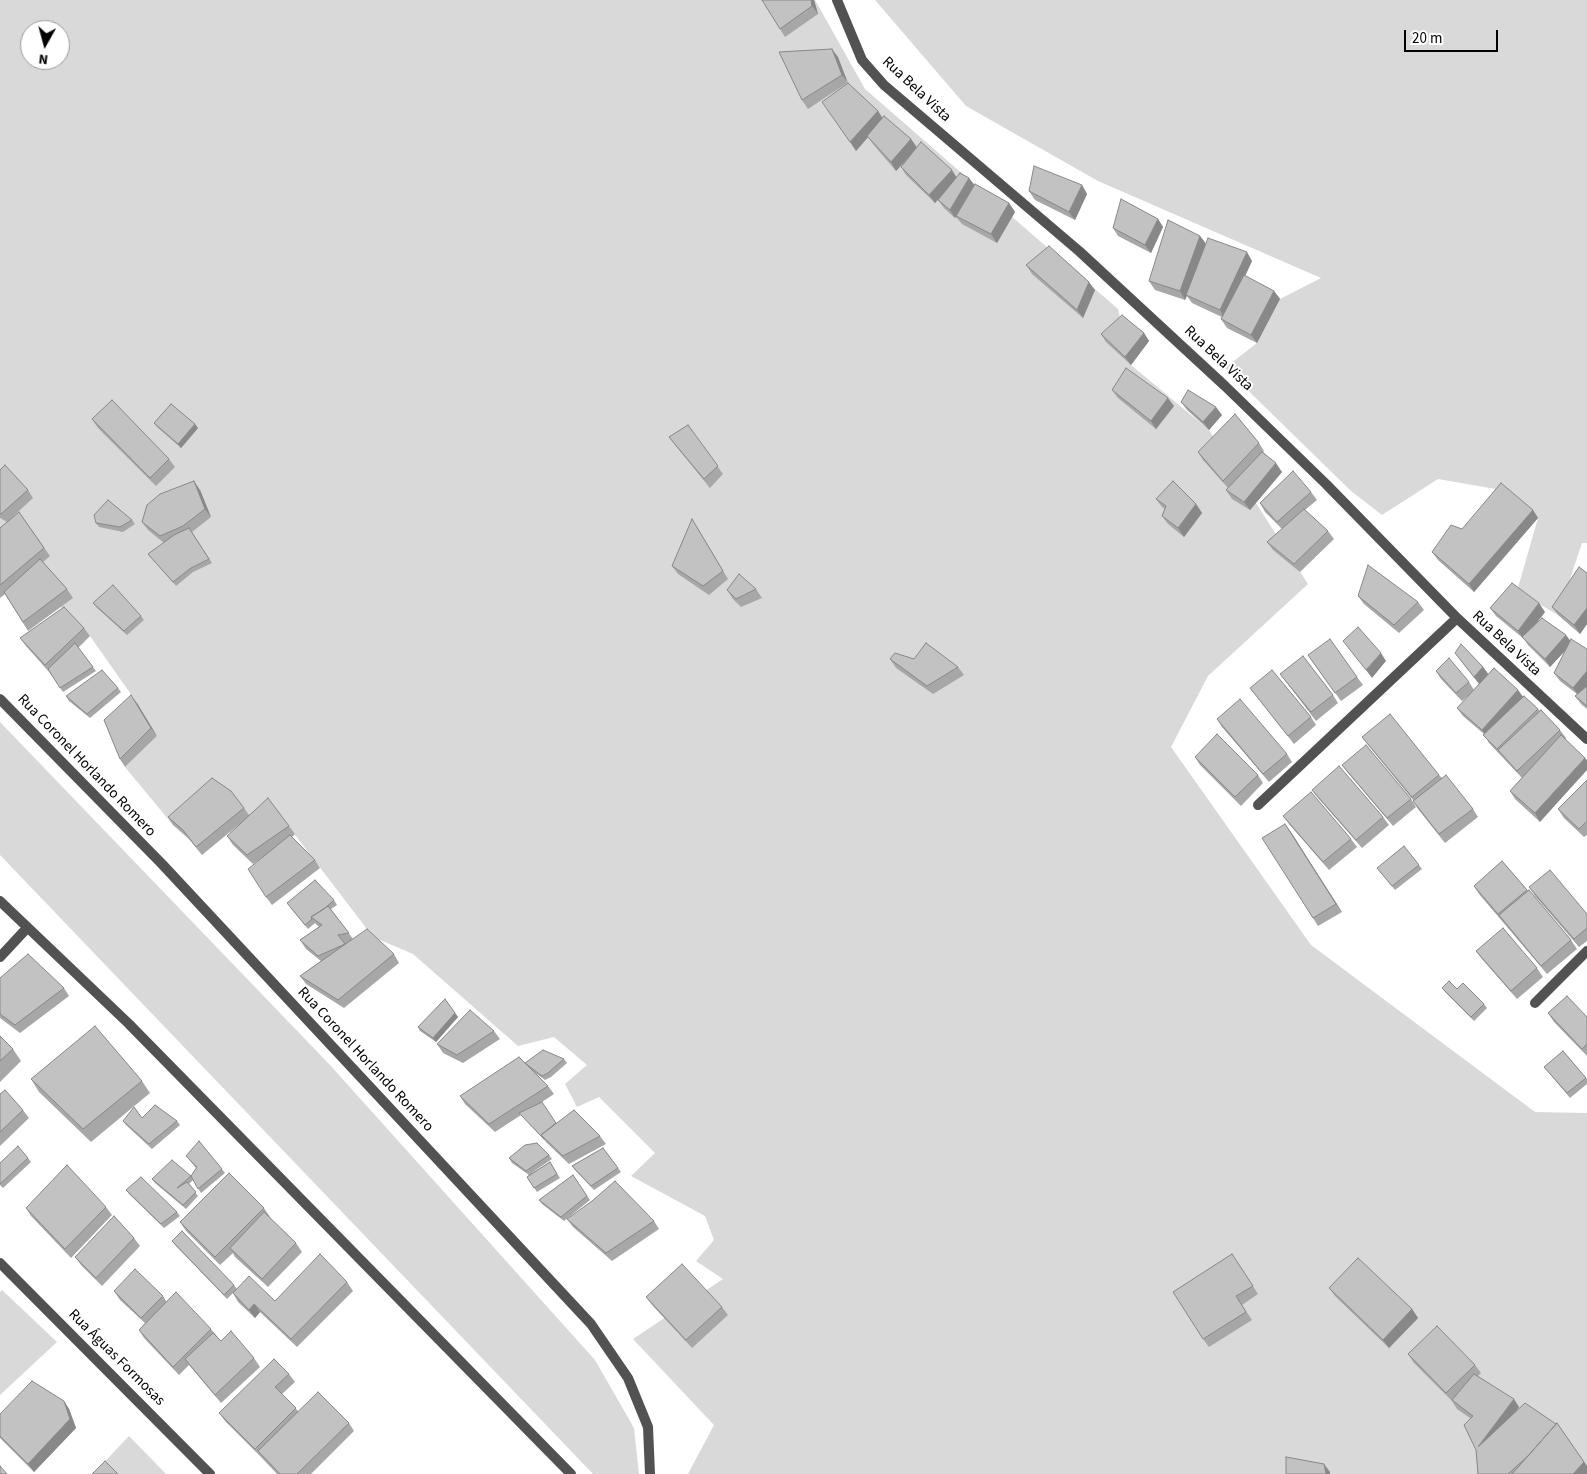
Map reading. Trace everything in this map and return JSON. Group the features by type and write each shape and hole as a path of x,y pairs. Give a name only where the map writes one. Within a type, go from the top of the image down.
{"street":[{"name":"Rua Bela Vista","path":"837,0 862,60 884,85 1079,251 1225,386 1326,484 1457,618 1587,739"},
{"path":"1258,805 1457,618"},
{"name":"Rua Coronel Horlando Romero","path":"0,699 162,864 591,1324 628,1378 648,1427 650,1474"},
{"path":"0,901 128,1023 570,1474"},
{"path":"0,957 27,928"},
{"path":"1535,1003 1587,951"},
{"name":"Rua Águas Formosas","path":"0,1263 210,1474"}],"shaded area":[{"path":"0,0 815,0 865,89 1118,309 1131,365 1209,430 1308,584 1208,676 1171,747 1311,945 1535,1112 1587,1113 1587,1474 688,1474 714,1425 633,1339 723,1279 696,1261 714,1240 705,1216 631,1176 655,1153 599,1097 577,1107 565,1084 587,1065 554,1037 518,1046 413,954 373,937 273,806 250,816 217,787 173,825 125,767 157,736 137,703 90,636 0,547"},
{"path":"875,0 1587,0 1587,543 1582,543 1558,615 1517,591 1538,518 1507,491 1438,479 1382,515 1351,491 1225,368 1257,343 1280,299 1321,278 1098,181 966,106"},
{"path":"0,722 330,1065 595,1360 634,1428 639,1474 593,1474 0,855"},
{"path":"2,1290 57,1342 0,1395 0,1292"},
{"path":"129,1436 166,1474 93,1474"}],"building":[{"path":"762,0 811,0 812,6 780,29"},
{"path":"832,49 842,75 802,100 779,52"},
{"path":"848,83 878,111 850,142 822,102"},
{"path":"884,116 911,139 891,162 867,136"},
{"path":"921,142 952,170 929,195 901,167"},
{"path":"1034,166 1082,185 1069,212 1029,191"},
{"path":"960,173 969,178 950,210 938,200"},
{"path":"975,184 1009,203 991,234 956,216"},
{"path":"1121,199 1158,219 1145,245 1113,228"},
{"path":"1168,220 1200,236 1180,291 1149,281"},
{"path":"1208,238 1247,252 1220,310 1186,295"},
{"path":"1049,246 1089,282 1077,310 1026,265"},
{"path":"1244,275 1274,291 1251,335 1221,319"},
{"path":"1122,315 1144,333 1125,357 1101,334"},
{"path":"1126,368 1168,398 1151,421 1112,390"},
{"path":"1188,390 1216,407 1203,422 1181,402"},
{"path":"112,400 169,459 150,478 92,419"},
{"path":"171,404 195,424 178,444 154,423"},
{"path":"1235,414 1259,443 1223,481 1198,452"},
{"path":"688,425 718,466 704,479 669,437"},
{"path":"1262,452 1276,463 1244,502 1226,490"},
{"path":"5,465 28,490 1,514 0,470"},
{"path":"1293,471 1311,492 1277,522 1260,503"},
{"path":"194,481 205,509 183,526 160,536 142,522 147,505 160,494"},
{"path":"1173,481 1196,504 1178,528 1162,516 1166,506 1156,499"},
{"path":"1501,483 1533,510 1469,584 1432,552 1451,525 1462,529"},
{"path":"108,500 132,520 120,527 96,523 94,515"},
{"path":"1304,509 1328,531 1294,564 1267,542"},
{"path":"19,512 44,548 0,585 0,528"},
{"path":"692,519 723,571 703,586 672,566"},
{"path":"189,528 209,559 191,568 173,582 148,554 174,535"},
{"path":"40,559 67,589 23,622 4,592"},
{"path":"1368,565 1418,602 1394,625 1358,596"},
{"path":"1579,567 1587,573 1587,608 1574,625 1552,607"},
{"path":"739,574 756,589 736,599 727,590"},
{"path":"1512,583 1539,603 1518,631 1490,608"},
{"path":"113,585 141,616 124,631 93,603"},
{"path":"64,607 84,628 45,665 20,638"},
{"path":"1542,618 1566,635 1545,659 1522,637"},
{"path":"1358,627 1381,653 1366,670 1343,641"},
{"path":"1330,639 1357,677 1335,693 1308,655"},
{"path":"1571,639 1587,649 1587,671 1573,688 1554,673"},
{"path":"75,643 93,667 60,688 48,669"},
{"path":"926,643 958,667 927,686 890,659 895,653 914,659"},
{"path":"1461,644 1483,667 1474,677 1455,653"},
{"path":"1303,656 1333,695 1311,712 1280,674"},
{"path":"1449,658 1469,682 1456,693 1436,671"},
{"path":"1494,668 1518,690 1482,730 1457,708"},
{"path":"102,670 118,688 87,714 66,696"},
{"path":"1272,670 1311,717 1288,736 1250,688"},
{"path":"1587,686 1587,706 1575,696"},
{"path":"131,695 151,728 120,759 104,720"},
{"path":"1524,696 1538,709 1497,749 1483,735"},
{"path":"1240,699 1287,754 1263,774 1217,719"},
{"path":"1541,710 1560,730 1517,771 1498,750"},
{"path":"1390,714 1439,775 1412,797 1362,737"},
{"path":"1217,734 1258,775 1235,797 1195,757"},
{"path":"1561,735 1585,758 1535,813 1510,791"},
{"path":"1366,745 1411,799 1387,818 1342,765"},
{"path":"1339,766 1383,817 1356,840 1312,790"},
{"path":"1446,775 1473,809 1439,834 1413,801"},
{"path":"212,778 231,791 244,808 196,847 183,830 168,817"},
{"path":"1587,780 1587,821 1579,829 1558,809"},
{"path":"1311,792 1351,839 1323,862 1283,816"},
{"path":"268,798 289,826 247,855 227,836"},
{"path":"1285,824 1336,904 1313,918 1262,838"},
{"path":"290,835 315,860 266,897 248,869"},
{"path":"1404,846 1419,865 1392,886 1377,868"},
{"path":"1502,861 1527,890 1498,914 1474,886"},
{"path":"1550,870 1587,914 1587,928 1574,939 1529,887"},
{"path":"315,880 334,900 311,917 312,919 305,925 287,903"},
{"path":"1529,890 1571,940 1541,966 1499,915"},
{"path":"328,906 349,933 338,935 345,944 318,956 300,940 322,925 311,917"},
{"path":"1503,928 1537,968 1511,991 1476,951"},
{"path":"367,929 394,954 338,1000 300,976"},
{"path":"28,954 64,988 15,1025 0,1014 0,978"},
{"path":"1449,981 1457,989 1463,983 1484,1004 1471,1017 1442,988"},
{"path":"1567,996 1587,1017 1587,1044 1582,1049 1548,1013"},
{"path":"445,999 455,1013 433,1038 418,1027"},
{"path":"470,1010 494,1031 457,1055 437,1044"},
{"path":"95,1026 142,1081 83,1129 31,1079"},
{"path":"0,1036 13,1049 0,1061"},
{"path":"543,1050 564,1059 542,1076 525,1063"},
{"path":"1563,1051 1586,1078 1567,1093 1544,1067"},
{"path":"519,1057 548,1086 489,1124 460,1096"},
{"path":"5,1090 23,1110 0,1132 0,1094"},
{"path":"542,1102 556,1123 541,1135 544,1139 519,1113"},
{"path":"155,1105 177,1121 149,1144 123,1121 134,1107 142,1118"},
{"path":"574,1110 600,1136 563,1156 541,1135"},
{"path":"199,1141 222,1169 198,1189 191,1176 197,1167 186,1156"},
{"path":"537,1143 549,1155 526,1171 509,1158 525,1145"},
{"path":"18,1146 28,1158 0,1184 0,1163"},
{"path":"603,1148 618,1168 591,1186 572,1166"},
{"path":"172,1160 191,1176 177,1188 187,1182 196,1192 183,1205 152,1179"},
{"path":"550,1162 557,1174 534,1188 527,1177"},
{"path":"67,1165 106,1207 65,1249 26,1208"},
{"path":"229,1173 264,1208 215,1257 180,1222"},
{"path":"573,1175 587,1196 561,1217 539,1200"},
{"path":"141,1177 177,1212 161,1224 126,1190"},
{"path":"615,1181 654,1221 606,1253 567,1219"},
{"path":"264,1212 296,1243 262,1279 230,1248"},
{"path":"114,1216 134,1238 96,1278 75,1257"},
{"path":"182,1231 234,1285 224,1295 172,1241"},
{"path":"320,1254 347,1282 291,1339 254,1304 249,1310 233,1293 249,1276 275,1301"},
{"path":"1232,1254 1253,1286 1236,1296 1246,1312 1203,1339 1173,1292"},
{"path":"1358,1258 1412,1309 1383,1340 1329,1288"},
{"path":"682,1264 722,1307 686,1340 646,1297"},
{"path":"135,1269 163,1296 141,1318 114,1291"},
{"path":"176,1292 211,1329 173,1367 139,1330"},
{"path":"1437,1326 1475,1365 1446,1393 1408,1354"},
{"path":"231,1331 254,1358 215,1395 185,1359 213,1333 221,1341"},
{"path":"274,1359 289,1374 275,1387 296,1408 255,1449 219,1413"},
{"path":"1474,1374 1514,1399 1478,1447 1525,1403 1556,1424 1529,1455 1508,1474 1478,1474 1476,1450 1464,1425 1473,1416 1452,1400"},
{"path":"32,1381 64,1401 70,1419 28,1464 0,1436 0,1414"},
{"path":"318,1392 349,1423 297,1474 280,1474 258,1451"},
{"path":"1557,1423 1584,1462 1573,1474 1512,1474"},
{"path":"1286,1457 1324,1464 1326,1474 1286,1474"},
{"path":"105,1461 118,1474 92,1474"},
{"path":"0,1466 7,1474 0,1474"}]}
